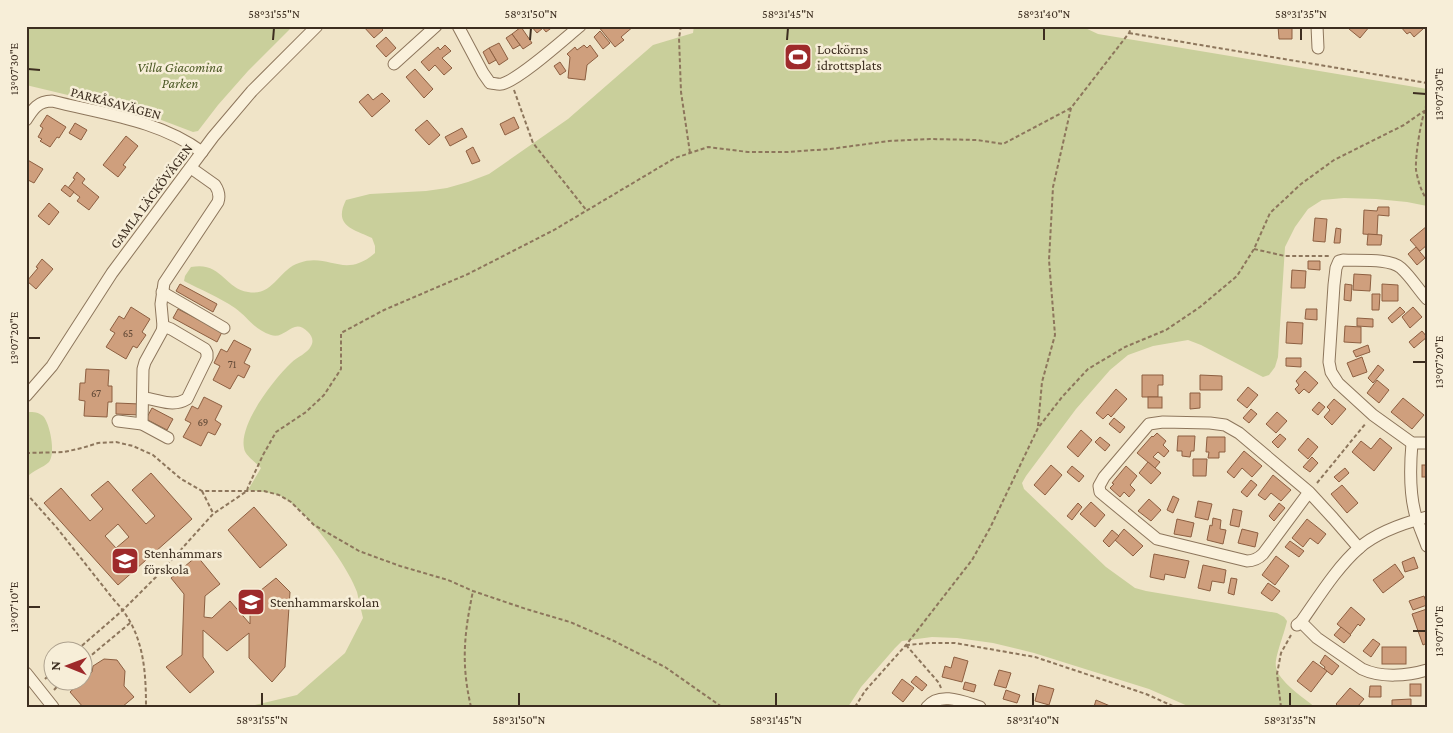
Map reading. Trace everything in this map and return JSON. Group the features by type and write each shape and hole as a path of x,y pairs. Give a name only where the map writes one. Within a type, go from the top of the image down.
{"street":[{"name":"GAMLA LÄCKÖVÄGEN","path":"26,396 52,366 112,273 202,152 252,91 317,26"},
{"path":"394,64 436,26"},
{"path":"458,26 490,83 500,84 511,80 580,26"},
{"path":"1317,26 1318,48"},
{"name":"PARKÅSAVÄGEN","path":"26,120 41,102 52,101 155,127 183,140 202,152"},
{"path":"142,424 143,369 163,326 161,304 164,283 220,198 215,185 191,168"},
{"path":"1427,299 1401,269 1394,264 1386,262 1339,261 1336,268 1334,285 1330,368 1332,375 1338,383 1373,415 1412,443 1427,443"},
{"path":"162,292 224,328"},
{"path":"143,398 173,404 187,399 206,358 207,353 205,349 171,328 163,326"},
{"path":"118,421 142,424 168,438"},
{"path":"1309,492 1263,554 1258,559 1247,561 1156,539 1100,492 1099,486 1149,424 1163,422 1225,424 1239,433 1309,492 1359,548"},
{"path":"1412,443 1410,480 1414,506 1422,518 1427,546"},
{"path":"1422,518 1388,531 1359,548 1338,571 1299,623 1317,638 1370,673 1404,674 1427,670"},
{"path":"26,673 53,707"},
{"path":"927,707 931,702 938,699 956,700 980,707"}],"path":[{"path":"682,26 679,38 681,92 690,153"},
{"path":"88,640 123,610 159,574 213,514 247,491 262,455 276,432 306,412 324,395 341,368 341,333 384,310 468,274 554,230 675,158 708,147 748,152 787,152 830,149 889,141 930,139 977,140 1003,144 1071,108 1130,33 1132,26"},
{"path":"1130,33 1427,84"},
{"path":"511,80 532,143 587,211"},
{"path":"1427,104 1419,140 1416,168 1420,189 1427,200"},
{"path":"1038,428 1042,382 1055,335 1049,260 1053,187 1071,108"},
{"path":"855,707 865,691 906,645 972,560 990,528 1038,428 1062,397 1088,369 1125,347 1166,330 1200,307 1237,276 1254,249 1270,213 1301,184 1334,160 1404,125 1424,111"},
{"path":"1254,249 1285,256 1330,256 1339,261"},
{"path":"1309,492 1373,415"},
{"path":"26,453 64,452 98,443 116,442 153,455 181,479 202,491 264,491 280,495 291,502 314,524 359,551 400,566 448,580 473,592 526,610 570,622 614,640 665,667 722,707"},
{"path":"202,491 213,514"},
{"path":"26,493 57,528 131,622 143,657 146,676 146,707"},
{"path":"471,707 466,687 464,649 466,626 473,592"},
{"path":"92,655 131,622"},
{"path":"1281,707 1277,674 1281,653 1299,623"},
{"path":"906,645 955,643 1035,657 1146,694 1175,707"},
{"path":"906,645 939,683 944,699"}],"green space":[{"name":"Villa Giacomina Parken","path":"26,26 293,26 248,71 198,131 193,132 143,113 26,85"},
{"path":"694,26 1081,26 1098,34 1427,89 1427,206 1376,199 1344,198 1322,200 1308,209 1295,227 1285,247 1278,357 1275,367 1269,375 1263,377 1188,340 1153,346 1128,355 1110,370 1076,409 1022,483 1024,489 1106,567 1135,588 1277,613 1284,617 1287,621 1276,667 1282,678 1292,689 1315,707 1190,707 1149,689 1034,653 993,643 932,637 902,641 861,687 848,707 229,707 255,705 297,695 345,653 363,618 357,592 345,567 312,523 288,501 278,495 248,490 261,468 245,451 244,438 247,427 259,402 267,391 291,363 310,348 311,337 308,332 298,326 276,336 265,333 229,304 184,281 191,267 201,266 209,268 216,271 240,290 257,292 270,287 292,266 299,263 319,261 345,265 364,261 375,253 375,246 372,238 352,229 344,221 342,216 346,200 370,194 447,188 489,174 568,119 653,45 693,33"},
{"path":"26,413 39,414 46,420 52,452 49,462 26,478"}],"building":[{"path":"363,26 384,26 383,30 374,38"},
{"path":"531,26 541,26 543,28 537,33"},
{"path":"541,26 554,26 546,32"},
{"path":"598,26 634,26 621,37 624,40 615,47"},
{"path":"1278,26 1292,26 1292,39 1279,39"},
{"path":"1352,26 1370,26 1360,38 1349,29"},
{"path":"1400,26 1421,26 1423,29 1414,37 1410,32 1407,34"},
{"path":"521,27 532,43 523,49 512,34"},
{"path":"600,31 610,43 603,49 594,37"},
{"path":"512,34 520,45 513,49 506,38"},
{"path":"386,37 396,48 386,57 376,46"},
{"path":"499,43 508,59 499,65 489,48"},
{"path":"445,45 451,51 442,58 452,68 444,75 435,65 429,71 421,62 438,47 440,50"},
{"path":"584,45 587,48 590,45 598,56 587,65 585,80 568,78 570,57 567,54 575,47 577,50"},
{"path":"489,48 496,60 489,64 483,52"},
{"path":"560,62 566,71 560,75 554,66"},
{"path":"415,69 433,89 424,98 406,77"},
{"path":"382,93 390,101 372,117 359,102 368,94 373,100"},
{"path":"47,115 66,127 50,147 40,141 42,139 38,137 43,128 40,126"},
{"path":"514,117 519,128 505,135 500,124"},
{"path":"427,120 440,135 429,145 415,130"},
{"path":"75,123 87,130 81,140 69,133"},
{"path":"462,128 467,137 450,146 445,137"},
{"path":"126,136 138,146 123,165 126,167 118,177 103,165"},
{"path":"473,147 480,161 472,164 466,151"},
{"path":"26,159 43,169 34,183 26,179"},
{"path":"77,172 85,179 82,183 99,197 89,210 77,201 80,197 68,188 75,179 73,178"},
{"path":"65,185 74,192 70,197 61,190"},
{"path":"49,203 59,212 49,225 38,216"},
{"path":"1378,207 1389,207 1389,216 1378,215 1377,235 1363,234 1364,210 1377,211"},
{"path":"1315,218 1327,219 1325,242 1313,241"},
{"path":"1427,226 1427,245 1420,251 1410,240"},
{"path":"1336,228 1341,229 1340,243 1334,243"},
{"path":"1368,234 1382,235 1381,245 1367,245"},
{"path":"1416,247 1425,258 1417,265 1408,254"},
{"path":"42,259 53,269 36,289 27,281 38,268 36,267"},
{"path":"1308,261 1320,261 1320,270 1308,269"},
{"path":"1292,270 1306,271 1305,288 1291,288"},
{"path":"1354,274 1371,275 1370,291 1353,290"},
{"path":"180,284 217,304 213,312 176,291"},
{"path":"1345,284 1352,285 1351,301 1344,300"},
{"path":"1382,284 1398,285 1398,301 1382,301"},
{"path":"1372,294 1380,294 1379,310 1372,310"},
{"path":"131,307 150,319 142,332 146,335 137,348 133,346 126,359 106,347 115,333 110,330 119,316 124,319"},
{"path":"1400,307 1405,312 1392,323 1388,318"},
{"path":"1413,307 1422,317 1410,328 1402,317"},
{"path":"178,309 222,332 217,342 173,318"},
{"path":"1306,309 1317,309 1317,320 1305,319"},
{"path":"1357,318 1373,319 1373,327 1357,326"},
{"path":"1287,322 1303,323 1302,344 1286,343"},
{"path":"1345,326 1361,327 1361,343 1344,342"},
{"path":"1422,331 1427,337 1414,348 1409,342"},
{"path":"234,340 251,349 244,363 250,366 244,378 238,375 230,389 213,380 220,366 214,363 221,349 227,352"},
{"path":"1368,345 1370,352 1356,357 1353,351"},
{"path":"1362,357 1367,372 1353,377 1347,363"},
{"path":"1286,358 1301,358 1301,367 1286,366"},
{"path":"1378,365 1384,370 1373,383 1368,378"},
{"path":"86,369 109,370 108,386 112,386 112,402 108,402 107,417 84,416 85,401 79,400 80,383 85,383"},
{"path":"1305,371 1318,383 1309,393 1304,389 1299,394 1295,389 1299,385 1296,381"},
{"path":"1142,375 1163,375 1163,385 1158,385 1158,397 1142,397"},
{"path":"1200,375 1222,376 1222,390 1200,390"},
{"path":"1377,380 1389,390 1379,403 1367,393"},
{"path":"1248,387 1258,395 1247,408 1237,400"},
{"path":"1116,389 1127,399 1111,417 1108,414 1103,419 1096,413"},
{"path":"1190,393 1200,393 1200,408 1190,409"},
{"path":"204,397 222,406 215,420 221,424 215,435 208,432 201,446 183,437 191,423 185,420 192,406 198,409"},
{"path":"1148,397 1162,397 1162,408 1148,408"},
{"path":"1403,398 1424,415 1412,429 1391,412"},
{"path":"1334,399 1346,409 1332,425 1324,417 1330,410 1327,407"},
{"path":"1319,402 1325,407 1318,415 1312,410"},
{"path":"116,403 140,404 140,415 116,414"},
{"path":"152,408 173,419 167,430 146,419"},
{"path":"1251,409 1257,414 1249,423 1243,418"},
{"path":"1277,412 1287,421 1276,433 1266,424"},
{"path":"1114,418 1125,427 1120,433 1109,424"},
{"path":"1081,430 1092,440 1078,457 1067,447"},
{"path":"1157,433 1166,441 1163,445 1169,451 1164,457 1158,452 1153,457 1160,462 1155,468 1137,453"},
{"path":"1280,434 1286,439 1278,448 1272,442"},
{"path":"1178,436 1195,436 1194,451 1191,451 1190,457 1182,456 1182,451 1177,451"},
{"path":"1100,437 1110,445 1105,451 1095,442"},
{"path":"1207,437 1225,437 1225,452 1219,452 1219,458 1208,458 1209,452 1206,452"},
{"path":"1308,438 1318,447 1308,459 1298,450"},
{"path":"1380,438 1392,448 1374,471 1352,452 1361,441 1371,449"},
{"path":"1244,451 1262,466 1252,477 1242,468 1234,478 1227,472"},
{"path":"1312,457 1318,463 1310,472 1303,467"},
{"path":"1193,459 1207,459 1206,476 1193,476"},
{"path":"1148,462 1161,473 1151,484 1139,473"},
{"path":"1051,465 1062,475 1045,495 1034,485"},
{"path":"1422,465 1427,465 1427,477 1422,477"},
{"path":"1072,466 1084,476 1079,482 1067,472"},
{"path":"1126,466 1137,476 1130,485 1135,490 1129,497 1124,492 1120,497 1110,488"},
{"path":"1345,468 1349,473 1339,482 1334,477"},
{"path":"151,473 192,519 118,585 44,503 61,488 90,521 103,509 91,495 108,481 146,524 155,516 132,490","holes":["118,524 129,537 116,548 105,536"]},
{"path":"1273,475 1291,490 1281,501 1271,493 1265,500 1258,495"},
{"path":"1251,480 1257,485 1247,497 1241,492"},
{"path":"1342,485 1358,503 1347,513 1331,494"},
{"path":"1173,496 1179,499 1173,513 1167,510"},
{"path":"1149,499 1161,510 1151,521 1138,511"},
{"path":"1198,501 1212,504 1208,520 1195,517"},
{"path":"1091,502 1105,515 1095,527 1080,514"},
{"path":"1078,503 1082,507 1072,520 1067,516"},
{"path":"1279,503 1285,508 1274,521 1269,516"},
{"path":"254,507 287,545 260,568 228,530"},
{"path":"1233,509 1242,511 1239,527 1230,525"},
{"path":"1213,518 1221,520 1220,529 1226,530 1223,544 1207,540"},
{"path":"1177,519 1194,523 1191,537 1174,534"},
{"path":"1307,519 1326,534 1318,544 1310,538 1303,547 1292,538"},
{"path":"1124,529 1143,546 1133,556 1115,540"},
{"path":"1242,529 1258,533 1255,547 1238,543"},
{"path":"1112,530 1119,536 1109,547 1103,541"},
{"path":"1290,541 1304,551 1299,557 1285,547"},
{"path":"1154,554 1189,561 1185,578 1165,574 1164,580 1150,577"},
{"path":"197,556 220,584 205,596 204,617 212,618 230,601 250,624 250,599 276,578 290,592 285,667 272,682 249,658 249,633 227,651 203,630 203,657 214,672 190,693 166,667 182,655 184,594 171,578"},
{"path":"1276,556 1289,566 1275,585 1262,575"},
{"path":"1414,557 1418,568 1405,572 1402,562"},
{"path":"1395,564 1404,577 1383,593 1373,580"},
{"path":"1203,565 1226,570 1224,583 1212,581 1210,591 1198,588"},
{"path":"1231,578 1237,579 1234,595 1228,593"},
{"path":"1268,583 1280,591 1272,601 1261,593"},
{"path":"1424,596 1427,605 1413,610 1409,601"},
{"path":"1351,607 1365,619 1360,626 1358,624 1350,635 1337,624"},
{"path":"1427,609 1427,643 1423,645 1412,614"},
{"path":"1341,627 1351,635 1344,643 1334,635"},
{"path":"1373,639 1380,644 1371,657 1363,651"},
{"path":"1382,647 1406,647 1406,664 1382,664"},
{"path":"1325,655 1339,666 1332,675 1320,663"},
{"path":"954,657 968,661 962,682 942,677 945,666 951,668"},
{"path":"104,659 117,660 125,671 124,686 134,697 122,707 83,707 70,692 72,690 92,690 93,666"},
{"path":"1313,661 1327,671 1311,692 1297,681"},
{"path":"999,670 1011,673 1006,688 994,685"},
{"path":"916,676 927,685 922,691 911,682"},
{"path":"902,679 914,688 903,702 892,693"},
{"path":"965,682 976,685 974,692 963,689"},
{"path":"1410,684 1421,684 1421,696 1410,696"},
{"path":"1039,685 1054,689 1049,705 1035,701"},
{"path":"1370,686 1381,686 1381,697 1369,697"},
{"path":"1350,688 1364,699 1359,707 1339,707 1336,704"},
{"path":"1006,690 1020,695 1017,703 1003,699"},
{"path":"1411,699 1411,707 1392,707 1392,700"},
{"path":"1096,700 1110,706 1110,707 1094,707"}],"place":[{"name":"Lockörns idrottsplats","path":"798,57"},
{"name":"Stenhammars förskola","path":"125,561"},
{"name":"Stenhammarskolan","path":"251,602"}]}
